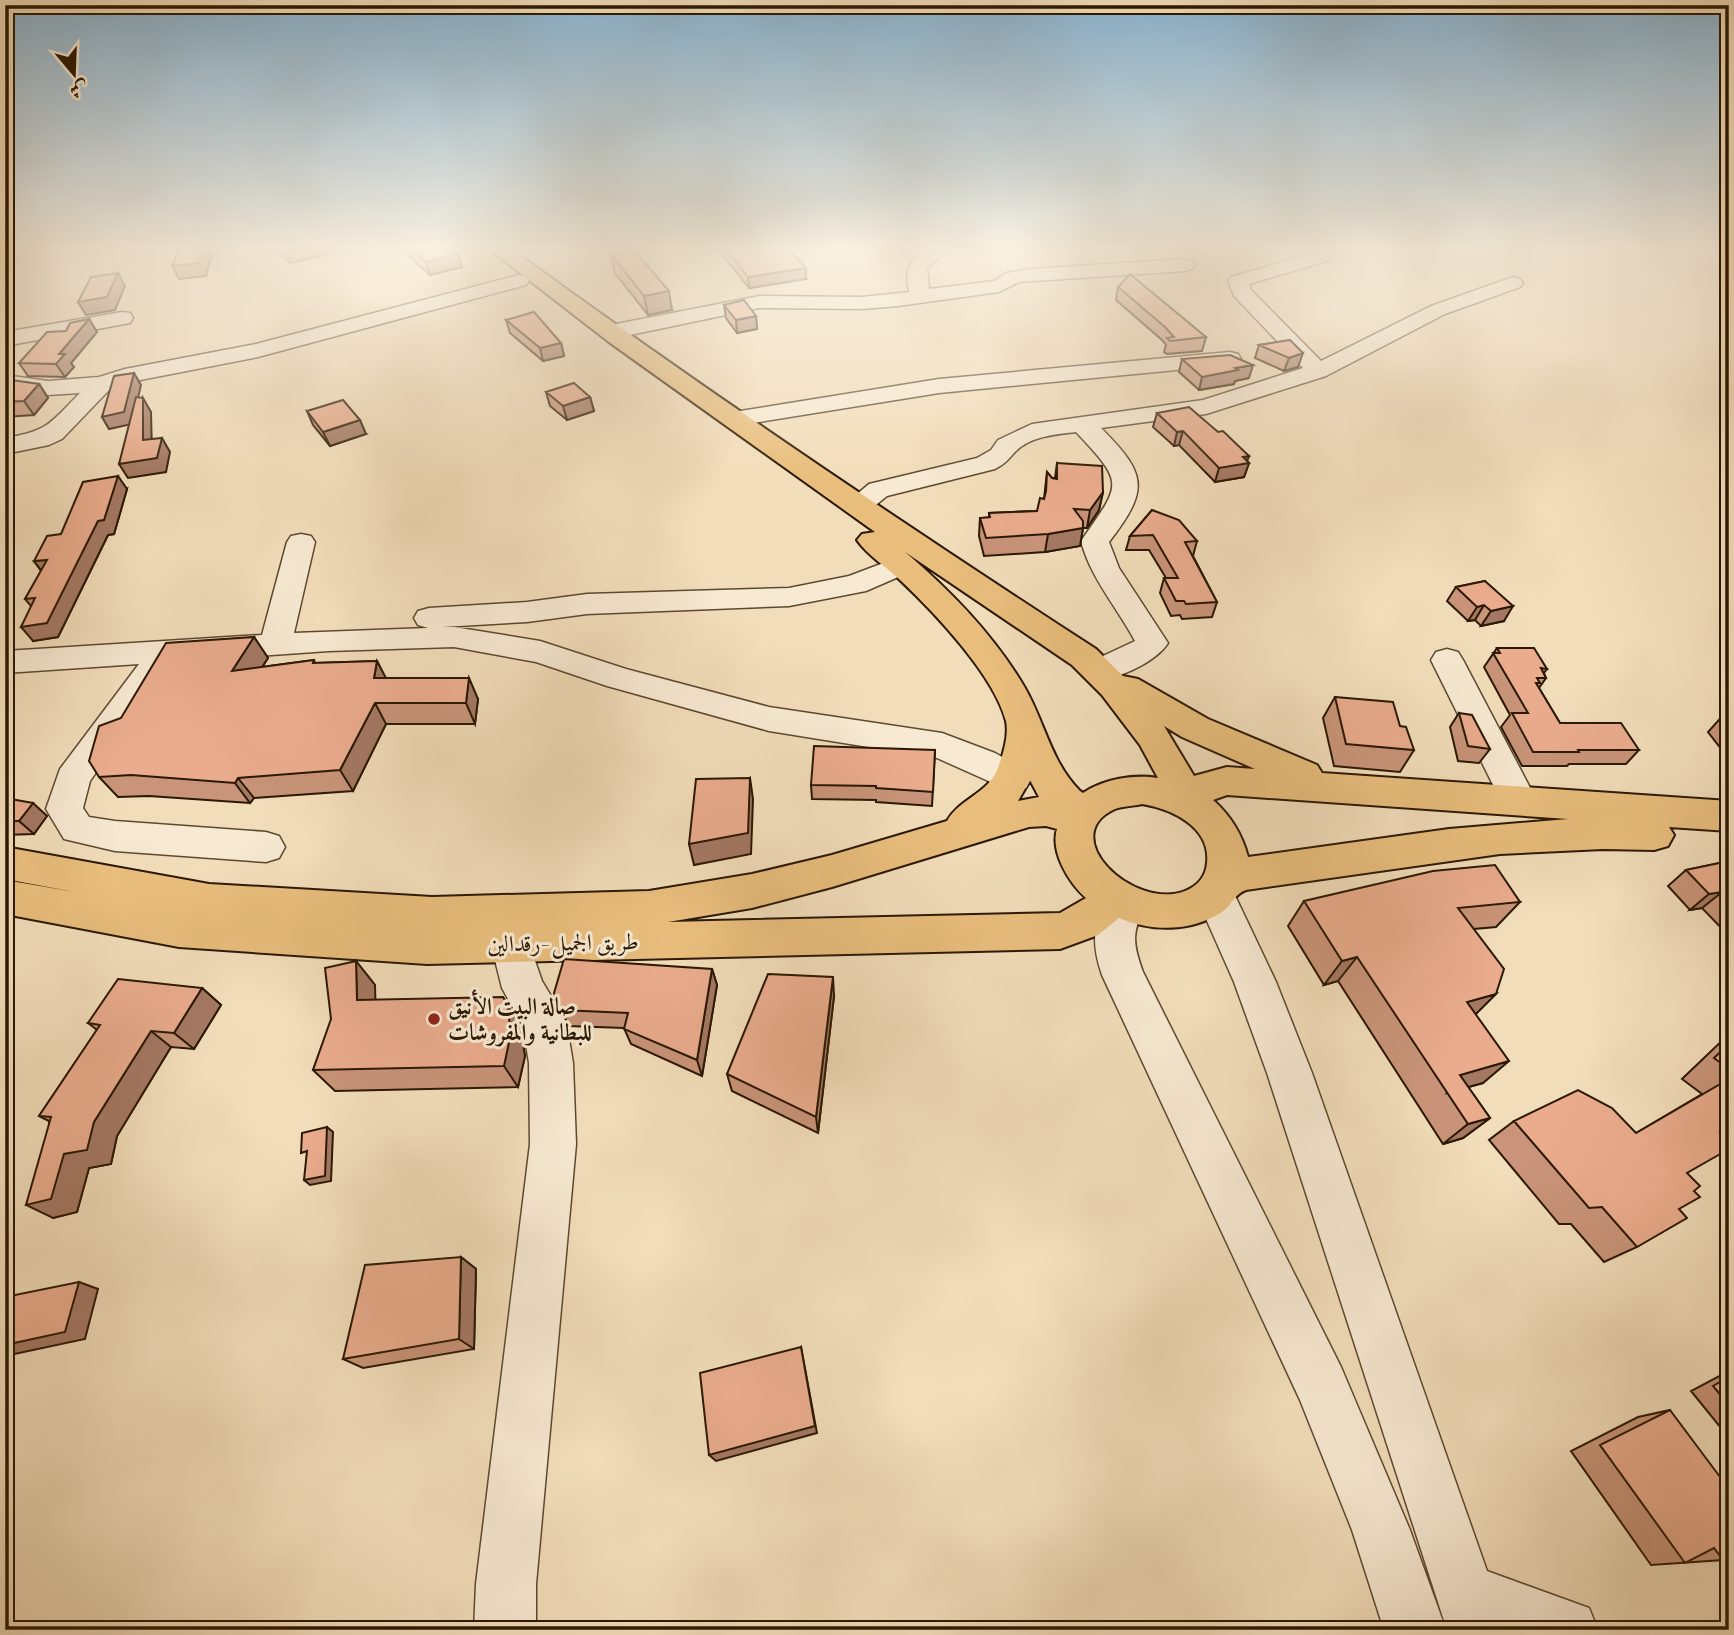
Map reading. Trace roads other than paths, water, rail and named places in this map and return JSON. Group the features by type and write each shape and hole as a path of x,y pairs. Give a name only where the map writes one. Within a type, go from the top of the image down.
{"main road":[{"path":"583,325 866,520 1092,663 1135,694 1195,728 1263,760 1339,787"},
{"path":"602,325 734,419 866,520 902,565 980,646 1010,691 1049,785 1081,817"},
{"path":"1092,663 1153,737 1172,768 1187,803"},
{"path":"936,839 983,813 1000,797 1013,779 1023,751 1024,720"},
{"path":"1187,803 1194,795 1214,783 1339,787 1729,816"},
{"path":"1220,887 1229,856 1220,833 1202,812 1187,803 1157,792 1127,791 1101,798 1081,817 1074,846 1078,860 1097,886 1119,900 1159,912 1175,911 1204,902 1220,887 1269,871 1471,842 1552,834 1729,838"},
{"name":"طريق الجميل -رقدالين","path":"5,863 209,901 432,915 649,908 765,888 832,871 1029,812 1046,811 1081,817"},
{"name":"طريق الجميل -رقدالين","path":"5,897 179,929 427,946 1060,931 1091,919 1119,900"}],"street":[{"path":"5,339 81,325"},
{"path":"5,382 48,388 102,384 125,376 258,350 357,325"},
{"path":"611,332 644,325"},
{"path":"1273,325 1318,371"},
{"path":"866,520 878,490 986,464 1001,455 1007,445 1041,429 1206,407 1229,401 1280,381 1318,371 1408,325"},
{"path":"734,419 939,386 1214,359 1231,359 1280,381"},
{"path":"5,446 40,440 53,434 102,384"},
{"path":"1082,423 1123,470 1126,492 1108,525 1095,541 1097,553 1118,592 1152,643 1143,651 1092,663"},
{"path":"277,636 301,542"},
{"path":"5,662 165,651 277,636 587,604 789,597 856,584 902,565"},
{"path":"277,636 454,637 496,643 540,652 618,678 769,719 942,746 983,762 1013,779"},
{"path":"165,651 73,778 64,809 77,829 115,836 266,847"},
{"path":"1447,660 1519,801"},
{"path":"1220,887 1300,1101 1395,1392 1472,1611 1567,1630"},
{"path":"1119,900 1112,942 1120,966 1322,1386 1381,1530 1415,1630"},
{"path":"505,1630 506,1584 553,1144 551,1063 544,1021 523,988 511,944"}],"place":[{"name":"صالة البيت الأنيق للبطانية والمفروشات","path":"434,1019"}]}
